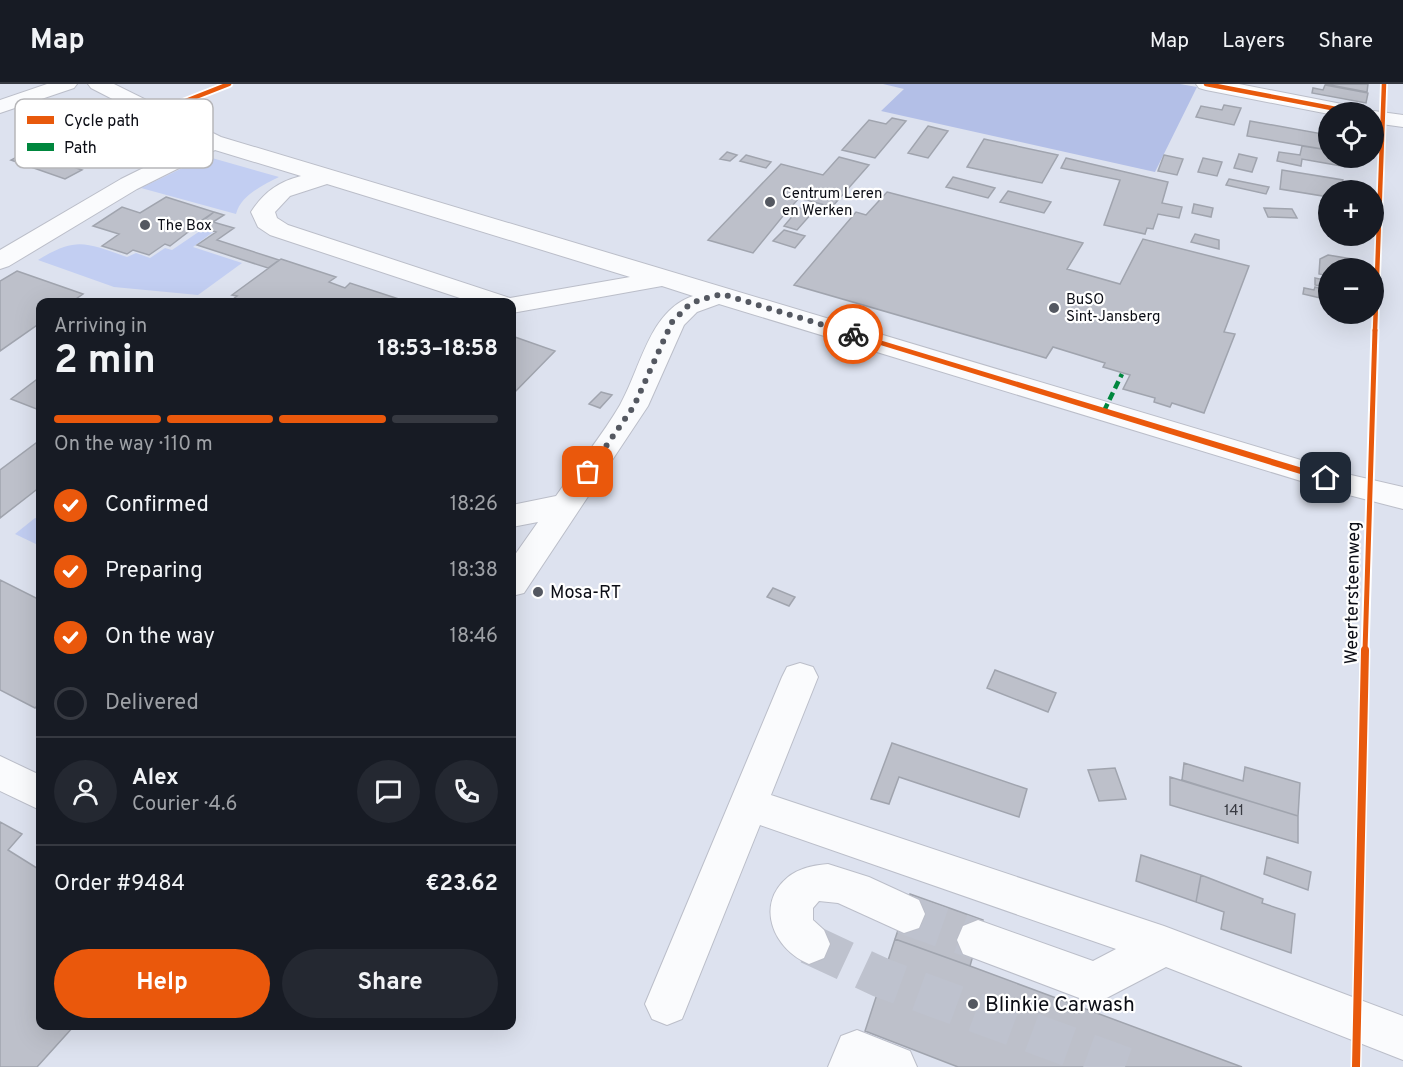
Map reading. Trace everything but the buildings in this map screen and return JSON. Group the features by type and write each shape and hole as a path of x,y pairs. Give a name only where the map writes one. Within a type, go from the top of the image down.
{"street":[{"path":"23,99 67,84"},
{"path":"99,84 128,99"},
{"path":"1206,84 1318,105"},
{"path":"0,107 15,102"},
{"path":"1384,119 1403,122"},
{"path":"213,142 722,294 1337,482 1403,498"},
{"path":"0,261 128,185 162,168"},
{"path":"328,177 284,190 268,201 263,212 267,222 279,230 486,298"},
{"path":"516,304 666,278"},
{"path":"516,525 527,550 634,406 672,322 688,306 722,294"},
{"path":"667,1004 800,677"},
{"path":"0,772 36,792"},
{"path":"748,804 1164,946 1403,1038"},
{"path":"809,944 795,932 791,914 796,896 809,885 834,883 904,914"},
{"path":"978,940 1095,983 1164,946"},
{"path":"851,1067 857,1052 894,1067"}],"shaded area":[{"path":"883,84 1180,84 1197,87 1155,172 881,111 904,89"},
{"path":"213,158 279,177 248,196 236,214 141,188 182,168 213,168"},
{"path":"203,229 213,232 193,247 242,263 198,295 114,287 38,260 63,247 82,244 127,257 136,253 150,258 165,248 172,250"},
{"path":"35,518 36,518 36,544 15,534"}],"tunnel":[{"path":"904,914 978,940"},
{"path":"809,944 882,978 1125,1067"}],"marked path":[{"path":"1104,411 1122,374"}],"cycle path":[{"path":"191,99 229,84"},
{"path":"1206,84 1318,105"},
{"name":"Weertersteenweg","path":"1356,1067 1369,490 1384,84"}],"way so far":[{"path":"588,472 634,406 672,322 680,312 699,300 722,294 853,334"}],"place":[{"name":"Centrum Leren en Werken","path":"770,202"},
{"name":"The Box","path":"145,225"},
{"name":"BuSO Sint-Jansberg","path":"1054,308"},
{"name":"Mosa-RT","path":"538,592"},
{"name":"Blinkie Carwash","path":"973,1004"}],"route":[{"path":"853,334 1326,478"}]}
